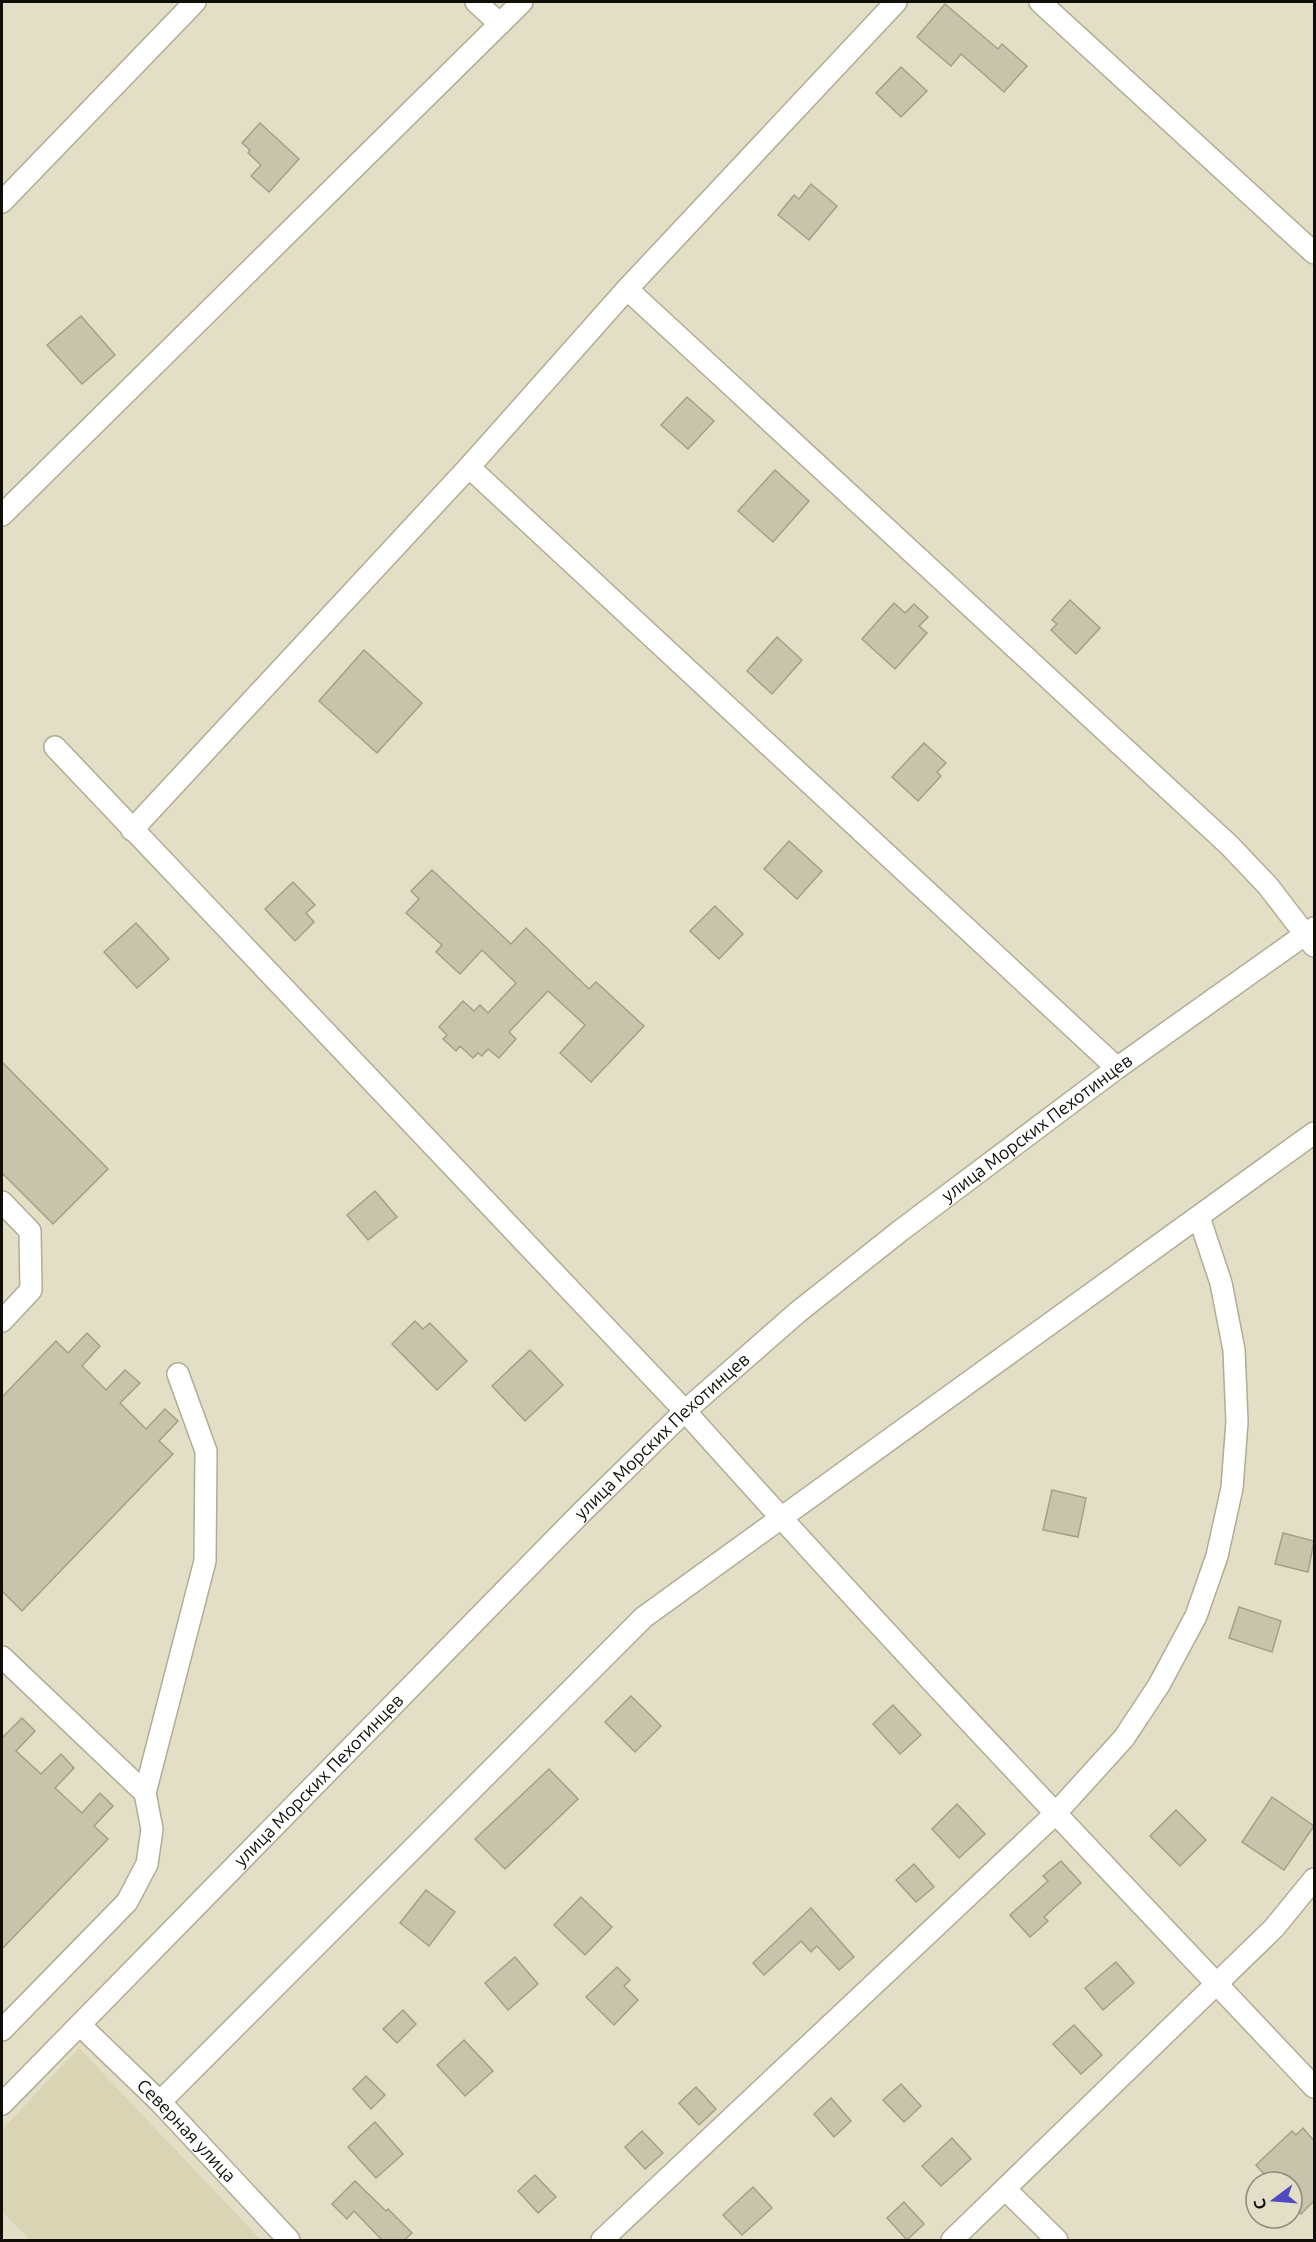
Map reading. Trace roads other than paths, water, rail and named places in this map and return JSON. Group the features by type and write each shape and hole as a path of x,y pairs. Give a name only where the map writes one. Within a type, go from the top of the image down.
{"street":[{"path":"2,202 195,2"},
{"path":"476,2 500,24"},
{"path":"2,515 522,2"},
{"path":"132,830 469,467 627,289 896,2"},
{"path":"1040,2 1314,253"},
{"path":"627,289 1229,845 1312,936"},
{"path":"469,467 1117,1068"},
{"path":"55,747 685,1411 1055,1814 1314,2087"},
{"name":"улица Морских Пехотинцев","path":"2,2104 583,1511 685,1411 798,1312 891,1238 1117,1068 1312,936"},
{"path":"160,2102 644,1617 664,1600 782,1519 1314,1133"},
{"path":"2,1202 30,1231 31,1290 2,1321"},
{"path":"602,2241 1055,1814 1124,1738 1159,1685 1196,1616 1217,1556 1232,1488 1237,1422 1234,1350 1221,1283 1199,1217"},
{"path":"2,2030 127,1902 147,1864 152,1829 145,1793 205,1561 206,1451 178,1374"},
{"path":"2,1658 145,1793"},
{"path":"952,2241 1274,1928 1314,1879"},
{"name":"Северная улица","path":"80,2025 160,2102 289,2241"},
{"path":"1005,2189 1057,2241"}]}
